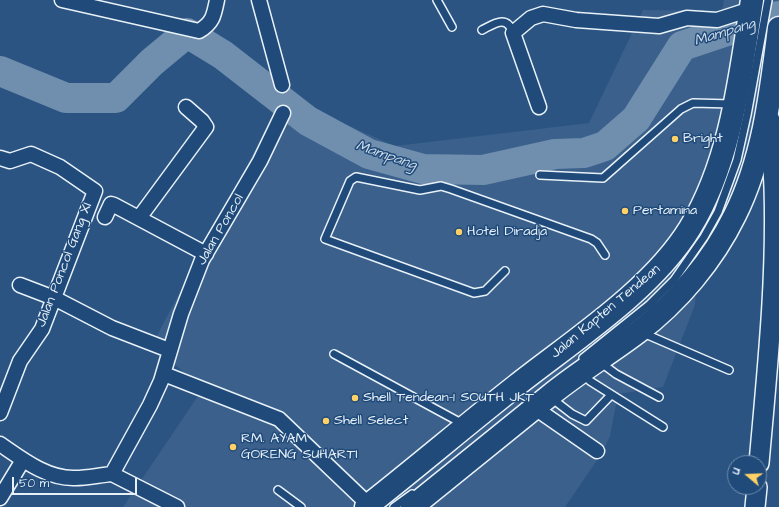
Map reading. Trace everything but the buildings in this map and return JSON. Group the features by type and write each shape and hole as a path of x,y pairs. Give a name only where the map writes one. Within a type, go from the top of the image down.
{"main road":[{"name":"Jalan Kapten Tendean","path":"367,506 465,425 623,301 666,262 690,228 705,198 722,155 755,8"},
{"path":"416,497 542,402 585,365 639,331 657,316 687,286 716,248 735,216 758,152 776,65 779,28"}],"street":[{"path":"62,0 198,31 208,26 214,15 217,0"},
{"path":"259,0 282,85"},
{"path":"539,107 512,33 531,18 543,14 576,20 659,26 687,18 717,20 755,8"},
{"path":"760,455 773,380 776,281 776,188 769,104"},
{"path":"139,218 206,126 186,107"},
{"name":"Jalan Poncol","path":"112,474 150,405 164,374 169,350 197,273 206,254 260,161 282,113"},
{"name":"Jalan Poncol Gang XI","path":"0,158 10,161 31,154 60,167 95,190 42,329 20,361 0,413"},
{"path":"105,217 111,204 206,254"},
{"path":"20,285 54,298 112,328 169,350"},
{"path":"164,374 279,420 367,506"},
{"path":"542,402 597,451"},
{"path":"0,444 23,460 51,474 75,478 112,474 177,507"},
{"path":"0,498 23,460"}],"lane":[{"path":"437,0 452,27"},
{"path":"585,365 674,280 696,250 718,212 737,160 747,115 755,8"},
{"path":"482,30 500,22 506,22 511,27 512,33"},
{"path":"540,175 603,178 682,109 693,103 734,104"},
{"path":"505,271 485,291 474,293 325,239 350,181 356,177 420,190 441,186 451,188 591,239 597,243 605,255"},
{"path":"639,331 656,340 729,370"},
{"path":"334,354 465,425"},
{"path":"585,365 590,382 663,427"},
{"path":"585,365 616,374 659,397"},
{"path":"542,402 586,421 611,395"},
{"path":"278,490 302,507"},
{"path":"394,507 416,497"}],"shaded area":[{"path":"724,0 779,0 779,108 697,278 695,305 663,387 618,394 610,436 602,453 565,507 123,507 202,390 153,343 283,97 395,146 589,123 643,10 722,11"}],"waterway":[{"name":"Mampang","path":"0,71 66,98 116,98 152,62 187,33 223,55 308,121 369,154 423,169 483,170 555,154 584,153 605,146 636,119 682,46 742,26 779,16"}],"place":[{"name":"Bright","path":"675,139"},
{"name":"Pertamina","path":"625,211"},
{"name":"Hotel Diradja","path":"459,232"},
{"name":"Shell Tendean-1 SOUTH JKT","path":"355,398"},
{"name":"Shell Select","path":"326,421"},
{"name":"RM. AYAM GORENG SUHARTI","path":"233,447"}]}
